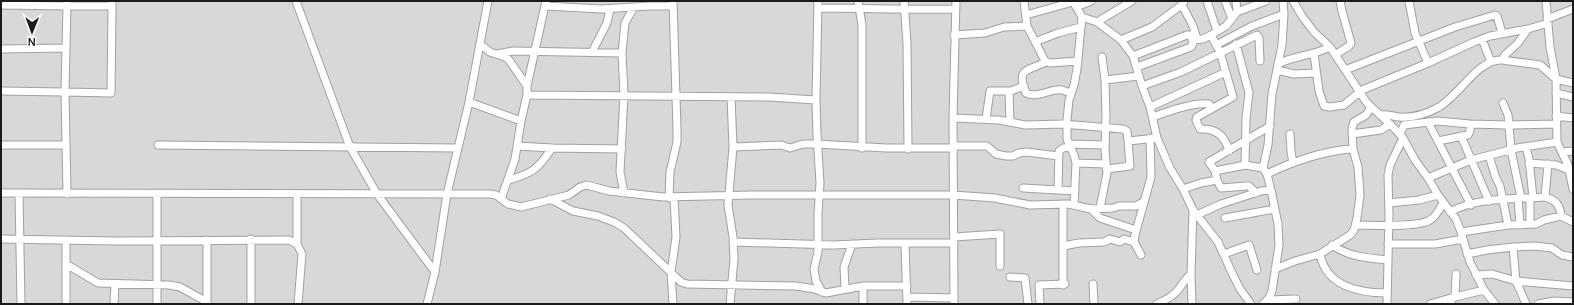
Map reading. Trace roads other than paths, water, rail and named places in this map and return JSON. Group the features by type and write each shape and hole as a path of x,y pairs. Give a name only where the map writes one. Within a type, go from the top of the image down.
{"street":[{"path":"296,1 350,147 377,194 435,272"},
{"path":"427,304 435,272 447,194 469,102 488,1"},
{"path":"904,1 907,43 908,149"},
{"path":"905,244 907,300 954,301 953,118 956,1"},
{"path":"1024,1 1028,26 1046,62"},
{"path":"1026,14 1074,3 1091,1"},
{"path":"1096,22 1132,1"},
{"path":"1207,1 1216,45 1220,52 1233,97 1212,108 1196,119 1198,128 1210,129 1224,138 1229,151"},
{"path":"1225,1 1232,19"},
{"path":"1236,1 1237,12"},
{"path":"1133,56 1189,35 1200,40 1226,26 1237,12 1266,1"},
{"path":"1265,302 1272,291 1279,245 1278,224 1275,208 1265,171 1272,94 1282,45 1284,14 1283,1"},
{"path":"1293,1 1314,32 1330,47 1359,92 1401,136 1415,160 1450,212 1462,236 1467,254 1476,274 1484,290 1495,304"},
{"path":"1335,55 1351,43 1340,1"},
{"path":"1409,1 1415,33 1428,63"},
{"path":"1546,1 1550,47 1556,79 1557,142 1565,157 1573,189"},
{"path":"67,3 65,92 68,194"},
{"path":"1,5 112,3 111,93 1,91"},
{"path":"501,199 509,180 517,146 520,121 527,94 527,86 545,3 610,9 673,4 677,142 671,166 672,198 676,237 671,272 673,304"},
{"path":"1074,3 1082,17 1076,79 1068,107 1067,124 1069,146 1076,163 1074,205"},
{"path":"1121,40 1152,27 1183,3 1193,26 1195,39 1191,47 1137,67"},
{"path":"822,292 814,274 818,244 820,167 817,144 816,100 818,4 858,4 904,10 955,9"},
{"path":"858,4 862,24 862,148"},
{"path":"624,193 620,172 624,95 622,53 625,23 634,7"},
{"path":"592,52 607,23 610,9"},
{"path":"1314,54 1316,73 1324,106 1330,107 1344,105 1359,92 1457,49 1502,33 1528,29 1573,9"},
{"path":"1216,45 1252,26 1284,14"},
{"path":"1345,70 1469,22 1495,15 1497,16 1502,33"},
{"path":"1082,17 1096,22 1121,40 1133,56 1153,117 1151,177 1143,202 1134,242 1141,255"},
{"path":"954,35 985,33 1008,27 1028,26"},
{"path":"1035,42 1058,33 1081,27"},
{"path":"1502,60 1505,55 1518,43 1528,29"},
{"path":"1142,86 1176,74 1236,44 1258,35 1260,61"},
{"path":"1482,39 1490,62"},
{"path":"1174,40 1178,52"},
{"path":"480,44 490,52 509,60 527,86"},
{"path":"1236,44 1248,93 1245,165"},
{"path":"1278,67 1292,57 1314,54 1330,47"},
{"path":"1,49 66,48"},
{"path":"497,54 506,51 622,53"},
{"path":"1100,208 1106,167 1105,80 1102,57"},
{"path":"1380,115 1406,117 1422,114 1438,108 1447,102 1480,69 1497,59 1540,65 1556,79 1573,83"},
{"path":"1071,94 1060,90 1029,94 1026,93 1022,75 1027,69 1046,62 1078,61"},
{"path":"1278,67 1294,74 1316,73"},
{"path":"1150,107 1226,72"},
{"path":"1105,80 1139,76"},
{"path":"986,119 989,91 1009,91 1024,86"},
{"path":"1009,91 1010,122"},
{"path":"527,94 769,97 816,100"},
{"path":"1556,94 1573,97"},
{"path":"730,304 734,259 728,196 733,147 732,97"},
{"path":"469,102 520,121"},
{"path":"1503,102 1508,115 1511,150 1519,198 1520,225"},
{"path":"1153,117 1206,104 1209,104 1212,108"},
{"path":"1275,269 1295,261 1320,254 1352,233 1356,225 1360,180 1353,149 1352,134 1354,122 1366,115 1372,107"},
{"path":"1556,116 1573,118"},
{"path":"953,118 986,119 1026,125 1067,124 1125,129 1128,133 1130,166 1106,167 1076,163"},
{"path":"1387,304 1389,169 1404,125 1437,121 1508,125 1556,124"},
{"path":"1428,122 1471,205"},
{"path":"1352,134 1381,130 1390,124"},
{"path":"1438,140 1470,133 1470,124"},
{"path":"1256,193 1249,186 1222,188 1219,185 1215,170 1210,163 1210,160 1229,151 1270,126"},
{"path":"1290,134 1290,152 1293,163"},
{"path":"1461,136 1489,201"},
{"path":"1128,140 1153,138"},
{"path":"1153,138 1183,189 1195,213 1218,242 1232,275 1251,304"},
{"path":"1428,178 1471,160 1511,150 1557,142"},
{"path":"733,147 782,145 790,148 803,144 908,149 987,146 996,154 1006,156 1027,152 1058,156"},
{"path":"1,145 66,145"},
{"path":"158,145 458,148"},
{"path":"1058,190 1058,156 1062,149 1069,146 1105,145"},
{"path":"517,146 622,149"},
{"path":"1526,147 1532,198 1530,224"},
{"path":"509,180 531,172 543,161 552,148"},
{"path":"1215,170 1245,165 1265,171 1331,153 1353,149"},
{"path":"1562,152 1573,151"},
{"path":"1489,156 1494,175 1500,186 1508,225"},
{"path":"1529,163 1548,164 1563,167 1569,170"},
{"path":"1546,197 1548,164"},
{"path":"1183,189 1217,180"},
{"path":"1,193 297,195 495,194 508,204 521,207 569,195 585,185 590,185 609,191 672,198 819,195 953,195 995,198 1030,205 1074,205 1091,209 1112,208 1116,206 1136,206 1143,202"},
{"path":"1023,188 1075,191"},
{"path":"1195,213 1256,193 1271,190"},
{"path":"19,194 21,304"},
{"path":"157,194 157,304"},
{"path":"297,195 297,244 302,254 298,304"},
{"path":"1389,203 1419,200 1438,195"},
{"path":"1450,212 1456,208 1489,201 1546,197 1554,200 1558,204 1561,216"},
{"path":"550,199 572,211 598,216 624,228 659,263 681,282 688,284 731,286 796,286 815,288 822,292 831,293 845,288 863,286 907,286"},
{"path":"1356,225 1415,224 1430,220 1434,217 1443,202"},
{"path":"1040,304 1039,285 1064,284 1063,204"},
{"path":"1225,218 1275,208"},
{"path":"1091,209 1100,218 1136,230"},
{"path":"1192,304 1191,274 1195,213"},
{"path":"1388,244 1434,244 1508,225 1530,224 1561,216 1573,222"},
{"path":"733,242 905,244 1000,234 1000,266"},
{"path":"1,239 251,239 289,240 297,244"},
{"path":"251,239 251,304"},
{"path":"1063,246 1079,243 1104,242 1109,239 1121,242 1124,239 1134,242"},
{"path":"66,240 66,304"},
{"path":"206,240 207,303"},
{"path":"845,288 844,267 852,244"},
{"path":"1224,254 1249,245 1257,270"},
{"path":"1332,245 1351,255 1388,260"},
{"path":"1467,254 1487,250 1535,246 1552,248 1562,255 1573,257"},
{"path":"1513,247 1516,281 1526,304"},
{"path":"1320,254 1322,265 1328,274 1340,283 1358,290 1387,293"},
{"path":"66,264 98,283 157,284 180,287 207,303"},
{"path":"1158,304 1173,295 1180,287 1182,281 1191,274"},
{"path":"1452,299 1456,274"},
{"path":"1476,274 1492,274 1516,281 1573,286"},
{"path":"1010,277 1025,278 1028,304"},
{"path":"114,304 115,284"},
{"path":"1093,284 1094,304"},
{"path":"863,286 863,304"},
{"path":"1430,304 1484,290"},
{"path":"1265,302 1296,299"},
{"path":"1538,304 1555,301 1573,302"}]}
